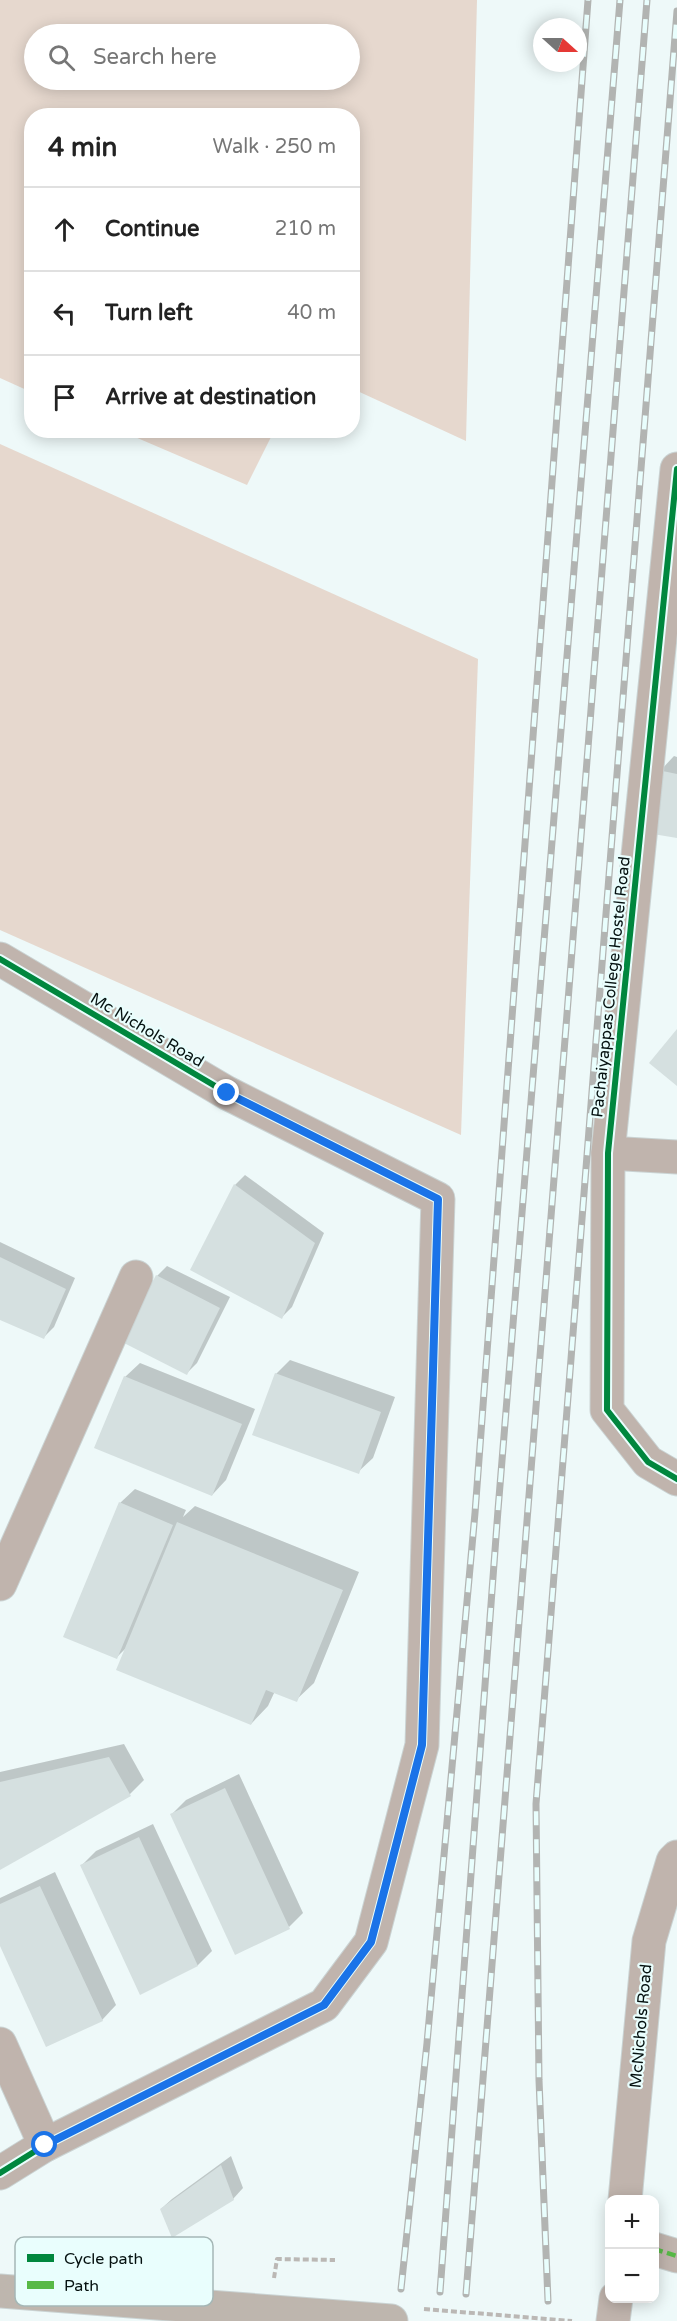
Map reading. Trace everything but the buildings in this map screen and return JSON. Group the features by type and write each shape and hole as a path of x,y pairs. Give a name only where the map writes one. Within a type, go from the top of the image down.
{"main road":[{"path":"0,2291 15,2291"},
{"path":"213,2297 272,2299 391,2321"}],"street":[{"name":"Pachaiyappas College Hostel Road","path":"677,469 608,1153 607,1410 648,1462 677,1479"},
{"name":"Mc Nichols Road","path":"0,959 227,1093 438,1199 422,1745 371,1942 324,2005 45,2145 0,2173"},
{"path":"608,1153 677,1156"},
{"path":"0,1584 136,1277"},
{"name":"McNichols Road","path":"625,2195 650,1941 673,1861 677,1857"},
{"path":"0,2044 45,2145"},
{"path":"659,2251 677,2256"},
{"path":"613,2321 615,2303"}],"path":[{"path":"272,2299 278,2259 335,2260"}],"shaded area":[{"path":"0,0 477,0 466,441 360,392 360,108 24,108 24,389 0,378"},
{"path":"137,438 270,438 247,485"},
{"path":"0,444 478,659 461,1135 0,930"}],"railway":[{"path":"401,2289 427,2043 475,1513 588,0"},
{"path":"440,2292 498,1510 620,0"},
{"path":"466,2294 647,0"},
{"path":"548,2301 539,2080 536,1804 677,11"}],"marked path":[{"path":"659,2251 677,2256"}],"cycle path":[{"path":"677,469 608,1153 607,1410 648,1462 677,1479"},
{"path":"0,959 227,1093 438,1199 422,1745 371,1942 324,2005 45,2145 0,2173"}],"route":[{"path":"45,2145 324,2005 371,1942 422,1745 438,1199 227,1093"}]}
